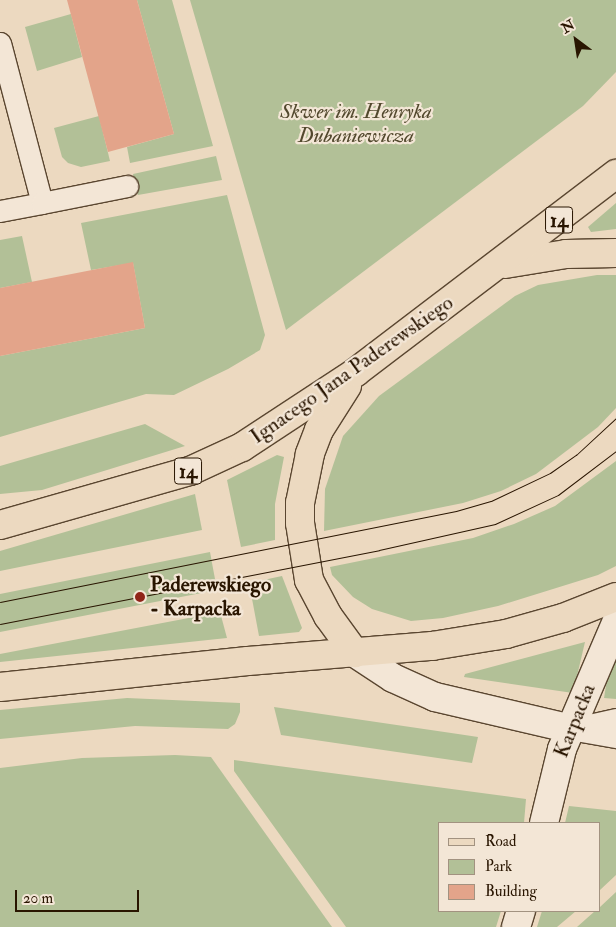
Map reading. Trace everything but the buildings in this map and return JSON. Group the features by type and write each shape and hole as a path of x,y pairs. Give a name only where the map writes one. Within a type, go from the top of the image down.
{"main road":[{"name":"Ignacego Jana Paderewskiego","path":"0,525 214,461 270,430 356,372 501,264 616,174"},
{"path":"501,264 566,254 616,253"},
{"path":"355,653 328,616 309,580 301,542 300,503 319,430 356,372"},
{"path":"0,687 208,665 355,653 506,634 563,618 616,597"}],"street":[{"name":"Karpacka","path":"544,822 554,773 601,652 616,623"},
{"path":"355,653 393,678 435,697 571,729"},
{"path":"516,927 521,912"}],"lane":[{"path":"0,42 42,203"},
{"path":"0,211 127,186"},
{"path":"571,729 616,718"},
{"path":"571,729 616,737"}],"green space":[{"path":"137,0 172,0 213,146 130,163 127,147 174,134"},
{"name":"Skwer im. Henryka Dubaniewicza","path":"190,0 616,0 616,72 583,106 286,330"},
{"path":"71,14 82,57 37,71 25,27"},
{"path":"99,116 110,161 81,167 68,163 62,157 54,128"},
{"path":"216,156 222,180 138,195 133,174"},
{"path":"227,195 265,335 260,350 228,369 174,395 146,394 0,437 0,356 145,328 133,263 91,270 81,223"},
{"path":"616,203 616,229 591,232 588,227"},
{"path":"22,236 32,282 0,288 0,240"},
{"path":"597,275 616,275 616,408 598,427 536,474 501,491 463,503 324,531 325,489 343,436 379,396 515,296 538,285"},
{"path":"145,424 185,446 42,490 0,494 0,466"},
{"path":"277,455 284,457 275,504 275,540 241,547 227,480"},
{"path":"616,461 616,566 598,575 498,606 443,618 411,621 372,609 353,597 332,575 330,567 473,538 514,524 555,506"},
{"path":"195,494 202,530 0,571 0,551"},
{"path":"210,552 217,590 0,632 0,594"},
{"path":"282,576 302,628 299,632 259,636 249,583"},
{"path":"220,612 227,638 0,662 0,654"},
{"path":"585,642 573,693 464,677 465,674"},
{"path":"616,655 616,699 604,698 608,673"},
{"path":"127,698 240,703 240,712 235,724 228,729 135,726 0,739 0,710"},
{"path":"274,707 478,737 472,763 281,735"},
{"path":"175,755 211,757 332,927 0,927 0,768 82,758"},
{"path":"234,760 526,799 524,822 438,822 438,912 501,912 496,927 346,927 234,771"},
{"path":"569,806 616,811 616,875 601,889 601,822 565,822"},
{"path":"616,892 616,927 577,927 594,912 601,912 601,906"},
{"path":"542,912 575,912 557,927 537,927"}],"tram line":[{"path":"0,602 456,511 491,501 550,473 576,455 616,418"},
{"path":"0,624 379,550 495,524 558,495 616,451"}],"place":[{"name":"Paderewskiego - Karpacka","path":"140,597"}]}
